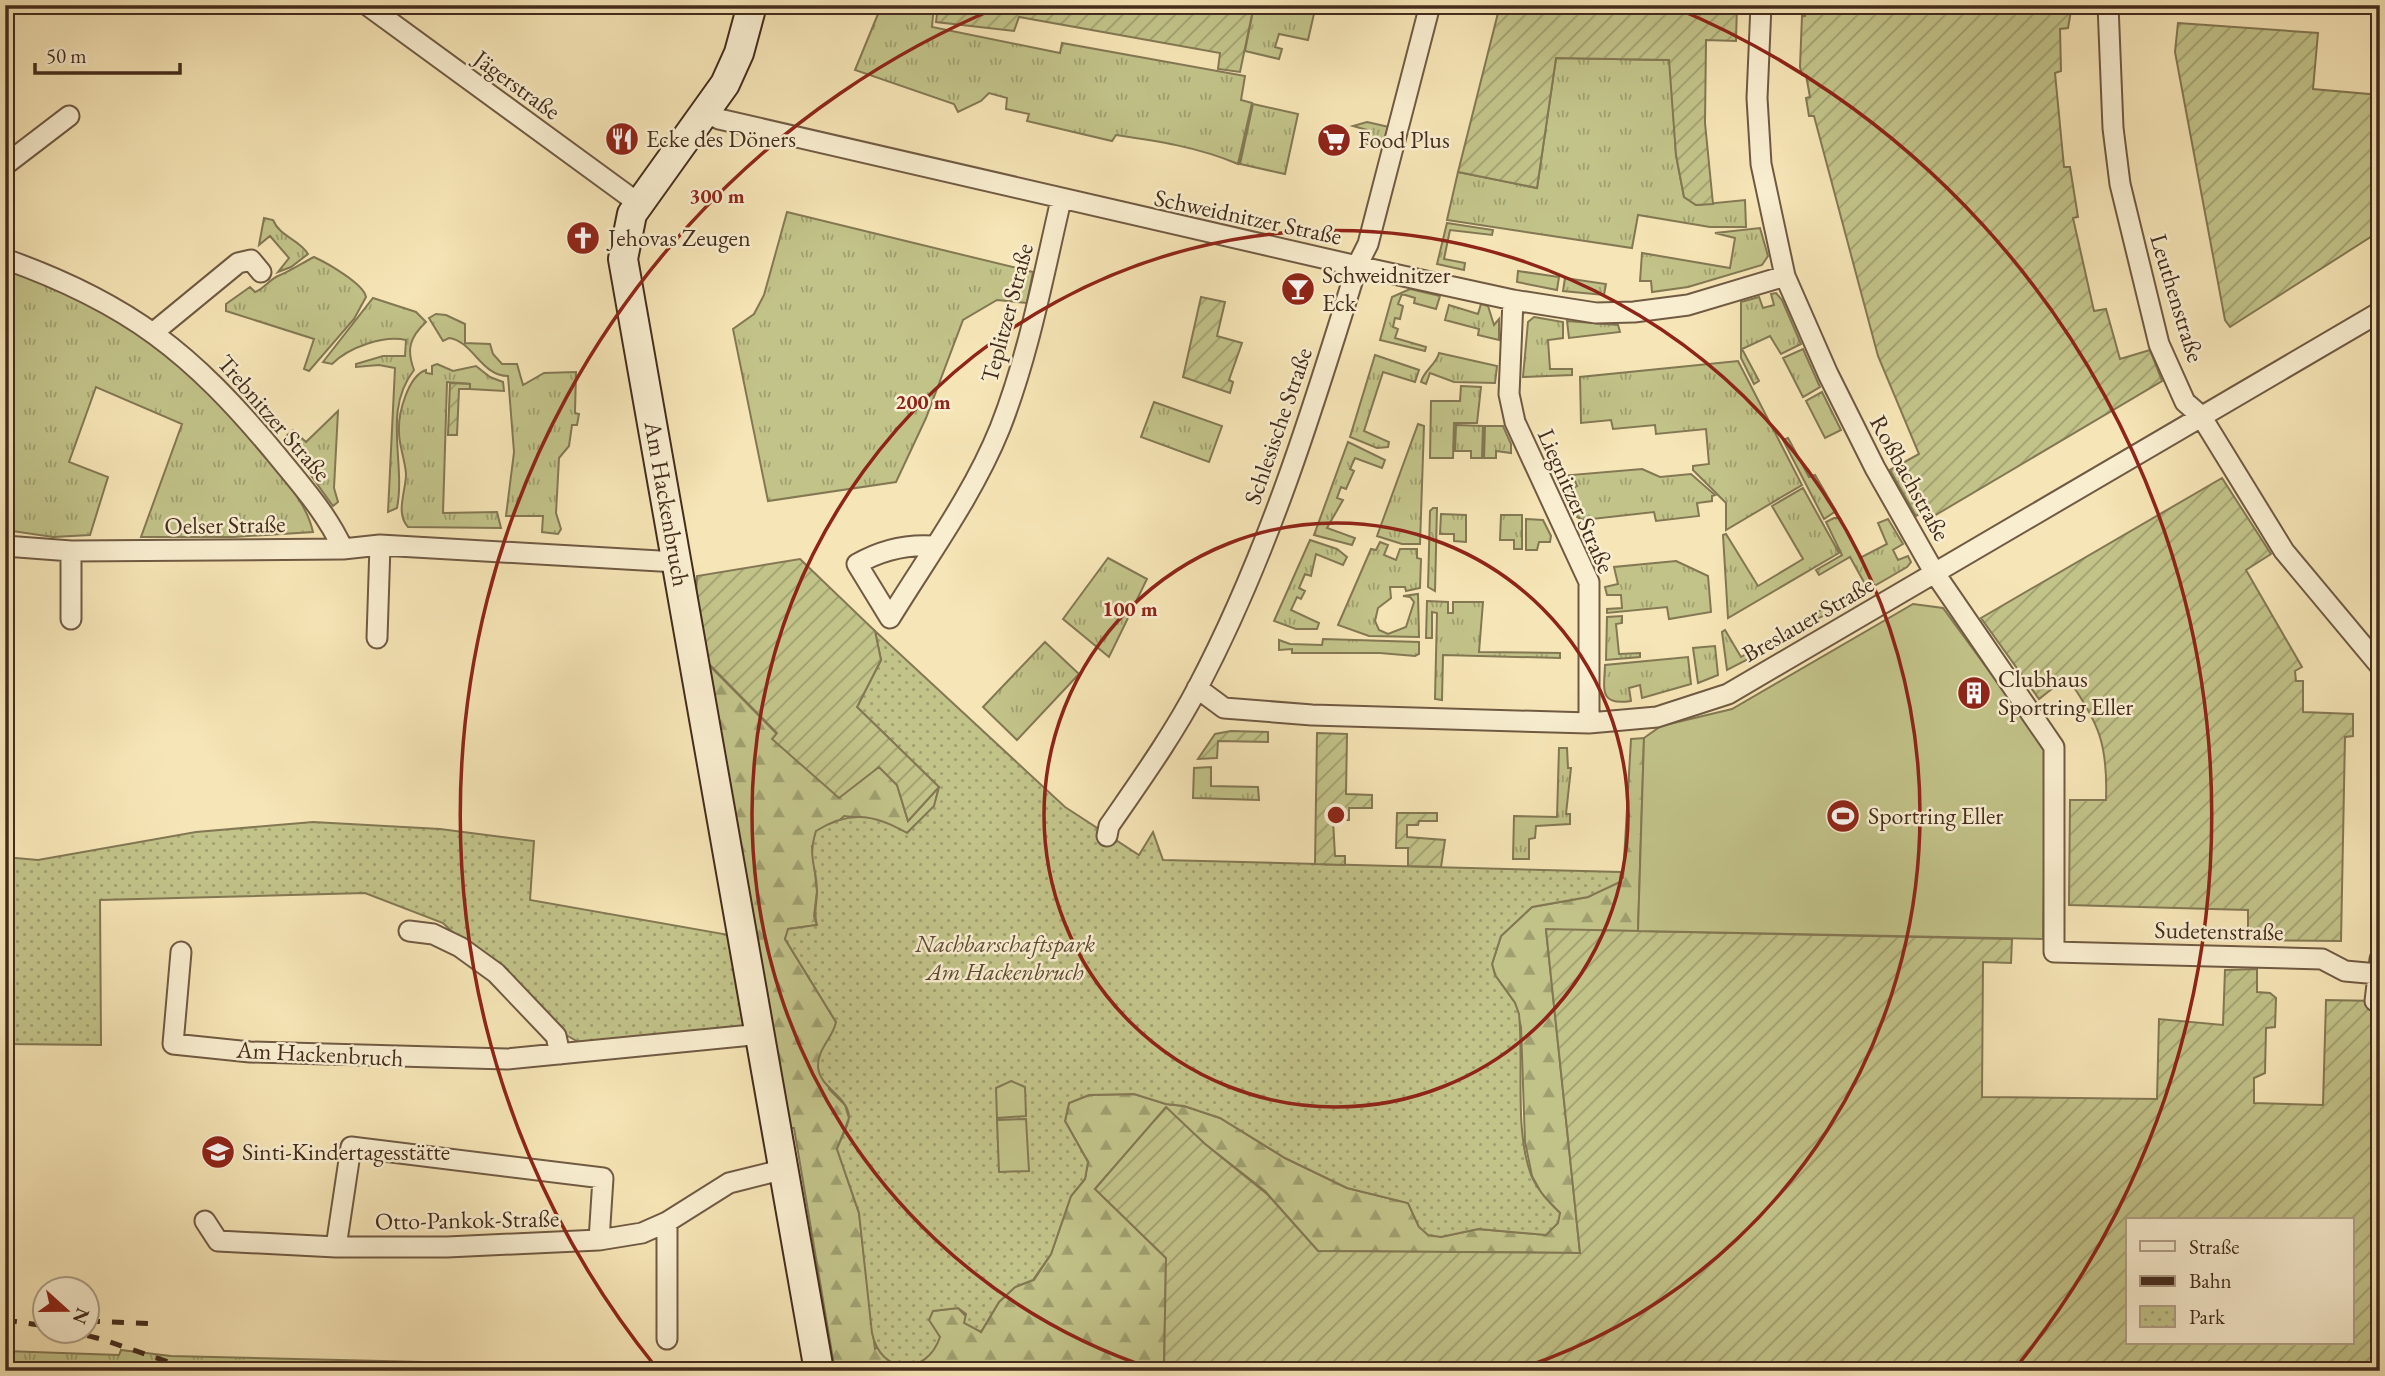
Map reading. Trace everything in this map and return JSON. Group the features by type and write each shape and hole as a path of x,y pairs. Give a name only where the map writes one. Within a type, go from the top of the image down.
{"street":[{"name":"Jägerstraße","path":"367,5 638,203"},
{"name":"Am Hackenbruch","path":"752,5 737,61 725,85 638,203 628,228 624,259 819,1371"},
{"name":"Schlesische Straße","path":"1107,836 1109,826 1198,688 1234,610 1298,450 1357,266 1372,232 1430,5"},
{"name":"Roßbachstraße","path":"1761,5 1757,97 1761,164 1786,276 1828,374 1869,456 1934,572 2054,747 2054,952"},
{"name":"Leuthenstraße","path":"2108,5 2112,115 2120,184 2159,344 2185,402 2201,416 2280,547 2380,666"},
{"name":"Schweidnitzer Straße","path":"704,112 719,119 1060,200 1513,300 1596,313 1634,312 1688,305 1786,276"},
{"path":"5,165 69,116"},
{"name":"Teplitzer Straße","path":"934,546 965,497 999,430 1024,362 1060,200"},
{"name":"Trebnitzer Straße","path":"5,259 45,273 122,311 154,332 206,375 297,477 331,524 343,549"},
{"path":"154,332 238,263 251,260 261,272"},
{"name":"Liegnitzer Straße","path":"1513,300 1509,394 1515,422 1590,582 1589,723"},
{"name":"Breslauer Straße","path":"1198,688 1224,708 1312,715 1589,723 1657,717 1728,694 2380,312"},
{"path":"377,638 380,545"},
{"name":"Oelser Straße","path":"5,546 71,551 343,549 380,545 677,562"},
{"path":"71,551 71,619"},
{"path":"409,931 433,934 460,947 496,973 556,1036 560,1054"},
{"name":"Am Hackenbruch","path":"181,951 173,1044 250,1052 507,1059 762,1034"},
{"name":"Sudetenstraße","path":"2054,952 2322,958 2345,971 2379,966"},
{"path":"2375,1001 2379,966"},
{"name":"Otto-Pankok-Straße","path":"336,1247 351,1147 603,1178 599,1240"},
{"name":"Otto-Pankok-Straße","path":"205,1221 218,1241 336,1247 447,1247 599,1240 642,1233 667,1222 729,1183 785,1169"},
{"path":"667,1222 667,1339"}],"green space":[{"path":"866,5 934,5 932,27 1060,53 1062,43 1245,76 1241,100 1252,103 1238,164 1177,145 1116,135 1112,141 1027,121 1029,114 1006,109 1007,98 989,93 981,101 958,112 954,104 855,70 878,14"},
{"path":"938,5 1218,5 1218,12 1233,14 1235,5 1254,5 1240,72 1218,69 1220,53 1019,17 1014,31 936,22"},
{"path":"1254,5 1316,5 1308,40 1279,34 1275,47 1282,49 1279,59 1245,51"},
{"path":"1500,5 1526,10 1527,5 1737,5 1736,41 1706,40 1705,123 1713,204 1696,205 1684,197 1676,155 1669,60 1556,58 1537,188 1458,172"},
{"path":"1806,5 1933,5 1964,9 1965,5 1998,5 1998,9 2004,9 2004,6 2059,8 2060,5 2072,5 2068,28 2060,29 2061,71 2055,73 2064,167 2070,167 2078,217 2073,218 2094,311 2106,309 2120,359 2150,350 2162,381 1934,516 1928,508 1916,516 1890,470 1919,454 1878,356 1814,116 1809,116 1806,98 1810,97 1806,75 1802,75 1800,67 1802,16 1805,16"},
{"path":"2178,23 2318,33 2313,89 2380,95 2380,231 2230,327 2225,320 2175,52"},
{"path":"1556,58 1670,60 1676,155 1684,197 1696,205 1745,200 1746,227 1710,227 1638,215 1632,248 1447,220 1458,172 1537,188"},
{"path":"1253,104 1298,114 1285,174 1240,164"},
{"path":"1367,122 1389,127 1385,148 1364,143 1367,130 1353,126"},
{"path":"787,212 1033,272 1027,303 997,300 963,320 926,418 896,482 768,501 733,329 754,314 764,295"},
{"path":"264,218 273,220 280,230 308,254 291,267 278,272 289,258 270,236 259,245"},
{"path":"1447,223 1493,230 1492,235 1450,230 1444,259 1465,263 1464,270 1437,264"},
{"path":"1760,228 1768,256 1762,265 1688,287 1652,292 1651,281 1640,281 1642,253 1730,268 1735,238 1715,233"},
{"path":"314,257 352,280 366,297 354,319 309,371 304,369 314,339 226,311 226,304 250,287 255,292 258,291 275,277"},
{"path":"5,270 101,310 154,341 184,365 212,393 285,480 305,510 313,532 234,537 141,537 182,424 96,387 69,462 108,477 90,535 53,537 5,530"},
{"path":"1518,271 1559,277 1557,290 1517,282"},
{"path":"1565,278 1606,284 1604,295 1563,291"},
{"path":"1410,289 1440,296 1436,309 1414,303 1415,298 1402,294 1398,304 1403,306 1400,319 1395,318 1393,327 1398,329 1395,338 1426,347 1425,351 1380,340 1392,297"},
{"path":"1776,293 1782,300 1801,344 1781,354 1770,336 1742,349 1759,381 1754,384 1741,358 1741,302 1759,297 1763,308 1774,305 1771,294"},
{"path":"1201,297 1225,302 1217,336 1242,343 1229,380 1233,382 1230,393 1183,377"},
{"path":"373,298 416,312 426,322 413,338 410,356 414,370 404,386 399,402 399,491 397,508 388,512 395,368 379,365 356,367 356,364 383,356 405,356 406,340 377,341 348,352 332,364 323,362"},
{"path":"1481,304 1488,306 1494,325 1499,319 1499,340 1478,335 1479,329 1445,320 1449,305 1478,314"},
{"path":"436,314 446,315 465,324 465,343 490,344 493,354 502,364 517,364 523,385 544,373 576,372 575,413 579,414 577,425 572,425 569,446 559,458 556,513 561,529 558,534 542,532 543,516 506,516 514,452 508,376 491,370 457,340 449,338 443,341 429,318"},
{"path":"1534,317 1563,322 1563,338 1548,340 1550,369 1572,369 1572,375 1523,377 1528,322"},
{"path":"1567,321 1618,325 1620,332 1569,338"},
{"path":"1803,349 1820,387 1803,397 1783,358"},
{"path":"1439,353 1497,366 1495,383 1454,382 1430,373 1426,384 1421,382"},
{"path":"1375,355 1419,370 1415,382 1383,372 1364,431 1389,442 1388,447 1377,448 1350,437"},
{"path":"1738,361 1802,485 1726,530 1726,503 1693,470 1693,466 1709,464 1706,429 1656,434 1655,425 1613,429 1611,420 1581,423 1580,377"},
{"path":"437,364 453,371 476,366 490,377 503,382 504,391 470,389 470,384 447,382 443,513 497,512 501,528 408,527 404,521 402,509 406,474 399,437 400,415 405,396 414,380 426,370 426,373 432,374 432,366"},
{"path":"450,383 470,384 470,389 459,389 457,435 448,435"},
{"path":"1461,386 1481,387 1477,423 1454,423 1453,458 1430,458 1431,401 1460,401"},
{"path":"1822,392 1841,430 1825,438 1806,401"},
{"path":"1154,402 1222,426 1209,462 1141,437"},
{"path":"338,411 334,488 338,502 333,506 284,438 293,430 306,442"},
{"path":"1418,424 1424,426 1420,544 1402,544 1377,536"},
{"path":"1456,425 1483,426 1482,458 1471,458 1471,451 1455,451"},
{"path":"1485,426 1503,426 1511,444 1511,453 1496,451 1496,458 1484,458"},
{"path":"1788,438 1809,477 1815,475 1836,511 1824,519 1783,440"},
{"path":"1348,442 1385,460 1382,468 1355,458 1350,469 1354,471 1346,489 1341,487 1337,498 1343,500 1327,528 1355,538 1352,545 1314,535"},
{"path":"1642,469 1660,477 1691,474 1715,495 1712,496 1712,501 1697,503 1699,516 1656,521 1654,512 1583,520 1577,517 1566,491 1577,486 1573,476 1561,480 1559,476"},
{"path":"2222,478 2271,554 2246,570 2302,667 2295,671 2296,681 2303,681 2303,712 2353,714 2353,736 2345,737 2341,941 2248,940 2248,910 2069,905 2070,800 2106,800 2105,764 2099,735 2087,708 2067,677 2039,699 1981,618"},
{"path":"1803,488 1839,553 1728,618 1723,535 1726,534 1758,586 1803,559 1772,506"},
{"path":"1437,508 1435,591 1428,587 1430,511"},
{"path":"1441,514 1466,515 1466,542 1454,541 1454,534 1440,534"},
{"path":"1501,515 1522,515 1522,549 1514,549 1514,540 1500,540"},
{"path":"1840,518 1860,558 1887,544 1878,523 1888,519 1903,544 1893,550 1898,560 1908,556 1911,562 1907,567 1809,624 1806,619 1865,584 1850,557 1819,575 1816,570 1842,555 1826,522"},
{"path":"1526,519 1543,520 1551,536 1550,542 1539,542 1537,550 1526,550"},
{"path":"1310,540 1337,549 1347,557 1343,565 1316,554 1311,576 1305,574 1299,588 1305,591 1301,599 1297,597 1291,610 1319,623 1317,629 1296,629 1274,621"},
{"path":"1380,542 1388,545 1384,555 1396,560 1400,549 1417,549 1417,558 1421,559 1420,588 1406,591 1405,587 1390,587 1391,598 1378,608 1375,621 1379,630 1388,634 1406,627 1414,602 1410,597 1403,596 1418,594 1419,637 1369,636 1338,625 1371,549 1376,550"},
{"path":"1108,558 1147,579 1109,657 1063,619"},
{"path":"800,559 875,631 881,660 857,707 939,787 908,821 897,785 879,767 839,798 772,739 777,733 707,662 696,594 697,576"},
{"path":"1676,561 1708,576 1711,612 1669,619 1667,607 1607,613 1607,609 1622,608 1621,595 1607,595 1605,587 1618,584 1614,567"},
{"path":"1427,601 1448,602 1448,613 1453,613 1453,602 1483,602 1479,652 1560,653 1560,658 1443,655 1442,700 1435,699 1437,613 1432,612 1432,638 1426,638"},
{"name":"Sportring Eller","path":"1913,604 1943,608 2046,749 2043,939 1638,931 1644,738 1661,726 1732,709"},
{"path":"1622,616 1622,623 1616,624 1619,654 1640,653 1640,657 1606,660 1607,617"},
{"path":"1725,630 1741,657 1760,646 1764,651 1727,670 1722,632"},
{"name":"Nachbarschaftspark Am Hackenbruch","path":"875,631 1065,807 1139,855 1153,832 1163,860 1621,872 1620,882 1588,897 1532,907 1501,936 1492,964 1495,975 1515,1003 1519,1014 1521,1116 1526,1157 1537,1186 1560,1213 1558,1223 1546,1235 1478,1229 1441,1237 1428,1235 1419,1227 1408,1203 1347,1188 1285,1158 1220,1118 1134,1094 1089,1095 1069,1103 1065,1121 1088,1162 1085,1179 1071,1196 1051,1254 1033,1280 1015,1287 999,1302 981,1332 964,1323 966,1314 958,1308 933,1311 929,1320 940,1337 934,1350 925,1359 904,1366 885,1357 877,1347 872,1333 859,1213 837,1149 848,1122 848,1110 824,1081 818,1067 820,1055 836,1022 785,939 788,929 817,925 817,883 812,856 816,831 840,820 862,817 884,822 907,833 934,806 939,787 857,707 881,660"},
{"path":"1323,639 1419,642 1419,654 1292,653 1292,649 1279,650 1279,640 1290,644 1322,645"},
{"path":"1045,642 1079,674 1017,740 983,707"},
{"path":"1715,646 1718,675 1698,683 1693,648"},
{"path":"1688,657 1691,684 1642,698 1640,685 1629,688 1631,701 1613,701 1606,694 1605,665"},
{"path":"707,663 777,734 773,739 879,767 897,785 908,821 939,787 934,807 907,833 862,818 844,816 812,846 817,891 814,916 817,925 789,929 785,939 836,1022 835,1032 824,1047 829,1089 845,1105 849,1118 837,1149 859,1213 875,1349 929,1320 932,1311 958,1308 981,1332 999,1302 1015,1287 1034,1280 1051,1254 1071,1196 1085,1179 1088,1162 1065,1121 1069,1103 1089,1095 1134,1094 1220,1118 1285,1158 1347,1188 1408,1203 1419,1227 1441,1237 1478,1229 1546,1235 1560,1213 1543,1196 1532,1176 1525,1142 1521,1027 1515,1003 1495,975 1492,964 1501,936 1532,907 1588,897 1623,878 1631,739 1644,738 1638,931 1546,930 1580,1253 1318,1251 1265,1191 1205,1144 1166,1108 1095,1189 1166,1258 1164,1371 835,1371 794,1128 789,1128"},
{"path":"1231,731 1268,732 1268,742 1218,741 1217,758 1198,759 1215,734"},
{"path":"1317,733 1347,734 1346,794 1372,795 1372,808 1349,808 1349,820 1333,820 1335,856 1345,856 1345,865 1315,864"},
{"path":"1559,748 1567,748 1568,768 1571,768 1566,814 1570,814 1570,824 1536,826 1535,838 1529,839 1529,859 1513,859 1514,816 1557,817"},
{"path":"1211,767 1211,786 1258,787 1259,800 1193,798 1194,768"},
{"path":"1397,813 1437,813 1437,821 1419,821 1418,825 1407,825 1407,837 1445,840 1441,867 1408,866 1408,848 1396,848"},
{"path":"313,822 440,829 534,841 530,900 729,935 748,1034 589,1048 552,1027 443,923 365,893 100,900 101,1045 5,1044 5,857 38,860 196,832"},
{"path":"1546,929 2012,939 2011,963 1983,962 1982,1097 2157,1099 2159,1019 2223,1025 2225,970 2257,969 2257,992 2270,993 2276,998 2275,1027 2266,1028 2265,1073 2254,1078 2254,1103 2323,1105 2326,1000 2380,1001 2380,1371 1164,1371 1166,1258 1095,1189 1166,1107 1205,1144 1267,1194 1318,1251 1580,1253"},
{"path":"1011,1081 1025,1087 1026,1116 997,1118 996,1088"},
{"path":"1026,1119 1029,1171 999,1172 997,1120"},
{"path":"121,1350 171,1356 797,1371 5,1371 5,1351 119,1355"}],"railway":[{"path":"5,1320 32,1324"},
{"path":"102,1322 158,1324"},
{"path":"102,1339 195,1371"}],"place":[{"name":"Ecke des Döners","path":"622,139"},
{"name":"Food Plus","path":"1334,140"},
{"name":"Jehovas Zeugen","path":"583,238"},
{"name":"Schweidnitzer Eck","path":"1298,289"},
{"name":"Clubhaus Sportring Eller","path":"1974,693"},
{"name":"Sportring Eller","path":"1843,816"},
{"name":"Sinti-Kindertagesstätte","path":"218,1152"}]}
